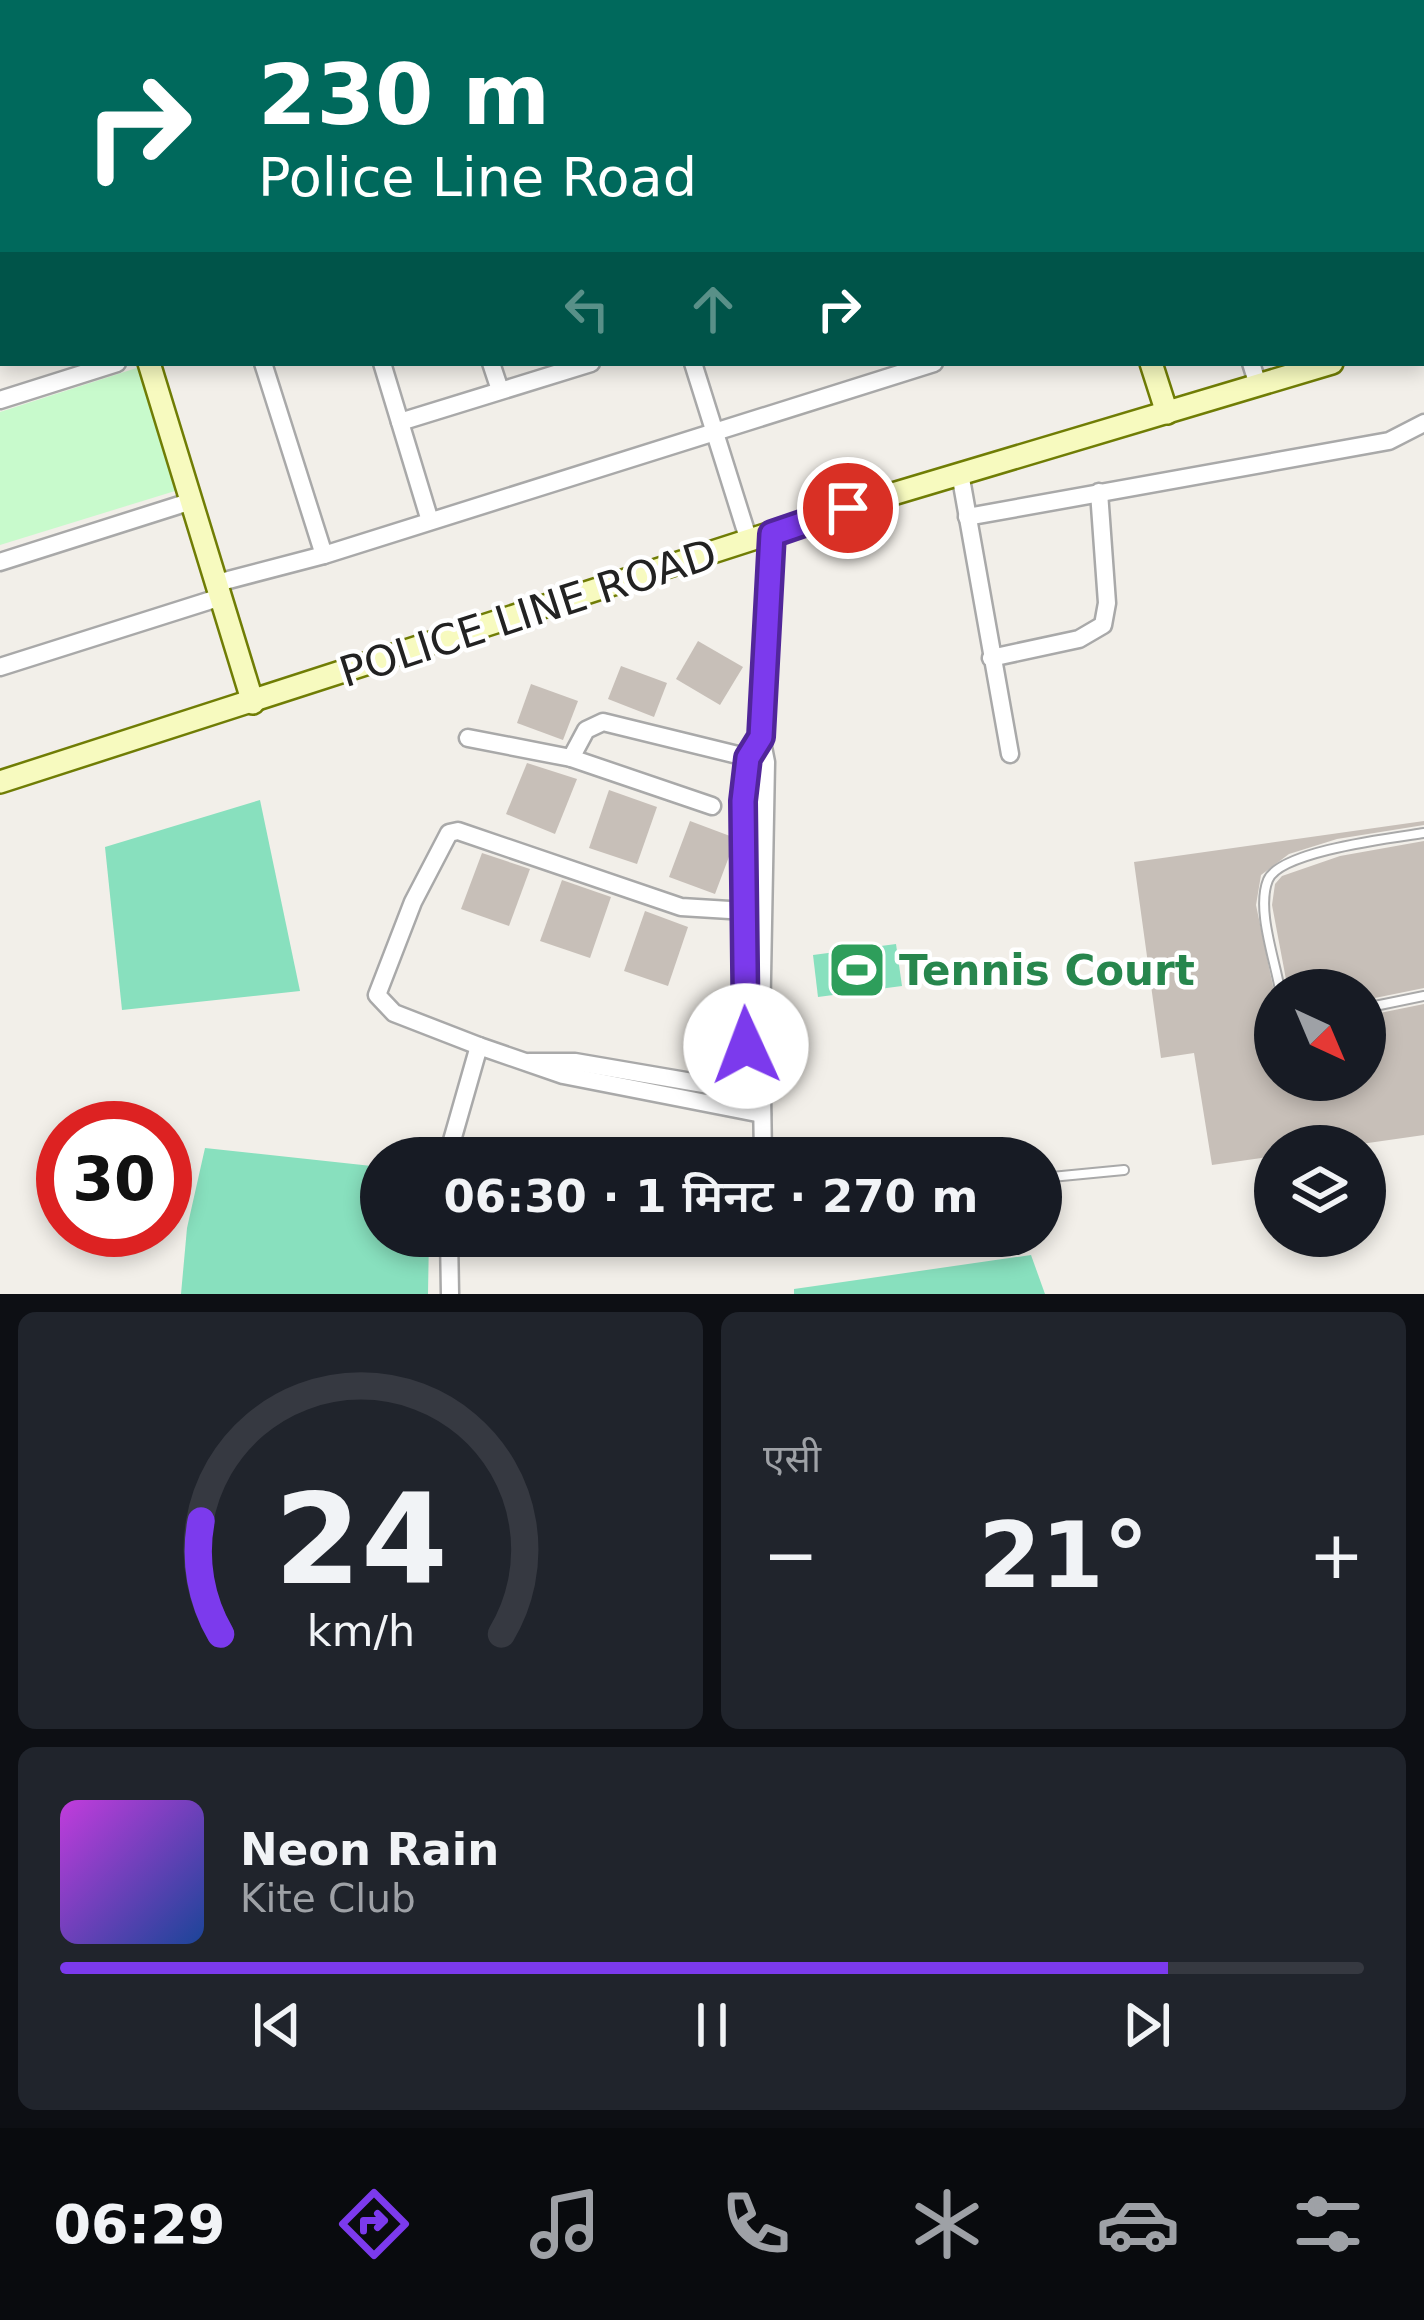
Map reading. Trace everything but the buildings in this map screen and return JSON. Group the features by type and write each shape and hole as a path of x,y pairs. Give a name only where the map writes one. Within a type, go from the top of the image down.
{"main road":[{"path":"150,366 253,703"},
{"path":"1151,366 1167,413"},
{"name":"POLICE LINE ROAD","path":"0,782 960,472 1167,413 1254,374 1311,366"}],"street":[{"path":"0,400 107,366"},
{"path":"264,366 324,555"},
{"path":"383,366 430,521"},
{"path":"492,366 500,390"},
{"path":"400,422 581,366"},
{"path":"694,366 749,541"},
{"path":"0,667 324,555 924,366"},
{"path":"967,517 1389,441 1424,423"},
{"path":"960,472 1010,754"},
{"path":"991,658 1078,639 1103,625 1107,603 1099,492"},
{"path":"0,562 192,501"},
{"path":"763,1137 762,1094 755,1064 761,1030 752,913 772,534"},
{"path":"571,758 586,730 603,722 757,760"},
{"path":"468,738 571,758 712,806"},
{"path":"752,913 681,907 458,831 449,833 413,902 377,995 394,1013 529,1062 597,1083 762,1114"},
{"path":"453,1137 479,1046"},
{"path":"529,1062 575,1062 762,1094"},
{"path":"449,1257 450,1294"}],"lane":[{"path":"1276,969 1266,908 1274,869 1295,858 1424,833"},
{"path":"1386,1003 1424,995"},
{"path":"1062,1176 1124,1170"}],"green space":[{"path":"153,366 188,487 0,545 0,412"},
{"path":"260,800 300,991 122,1010 105,847"},
{"name":"Tennis Court","path":"896,944 902,986 818,997 813,955"},
{"path":"205,1148 360,1165 360,1257 429,1257 428,1294 181,1294 184,1257 192,1257 192,1206"},
{"path":"1032,1257 1045,1294 794,1294 794,1289"}],"place":[{"name":"Tennis Court","path":"857,970"}],"route":[{"path":"746,1046 743,801 748,758 761,737 772,534 848,508"}]}
